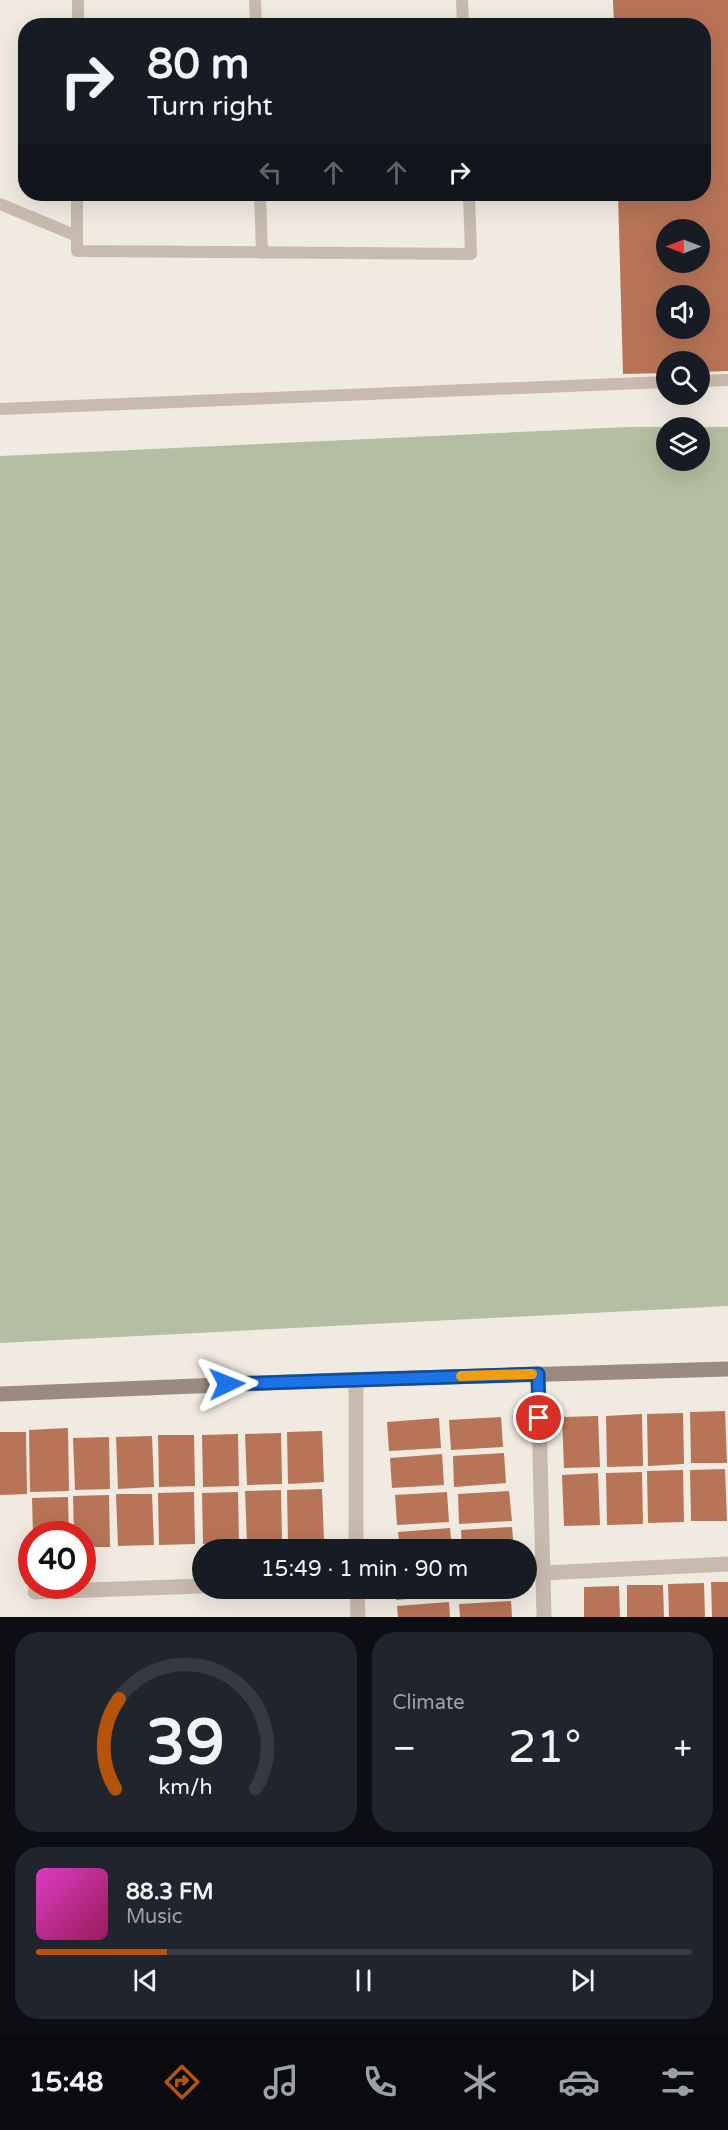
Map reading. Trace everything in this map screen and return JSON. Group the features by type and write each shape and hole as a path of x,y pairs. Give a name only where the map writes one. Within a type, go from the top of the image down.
{"street":[{"path":"0,1394 728,1369"},
{"path":"538,1374 544,1617"},
{"path":"356,1380 356,1539"},
{"path":"543,1573 728,1564"},
{"path":"96,1590 192,1586"},
{"path":"357,1599 358,1617"}],"lane":[{"path":"78,0 78,18"},
{"path":"255,0 256,18"},
{"path":"462,0 463,18"},
{"path":"77,201 77,251 471,254 469,201"},
{"path":"260,201 262,253"},
{"path":"0,204 77,236"},
{"path":"710,381 728,380"},
{"path":"0,409 656,382"}],"green space":[{"path":"656,427 656,471 710,471 710,427 728,427 728,1306 0,1343 0,456"}],"building":[{"path":"613,0 728,0 728,371 710,372 710,351 656,351 656,373 623,374 618,201 711,201 711,18 614,18"},
{"path":"725,1411 727,1463 691,1463 690,1412"},
{"path":"683,1413 684,1464 648,1466 647,1414"},
{"path":"642,1414 643,1466 607,1467 606,1416"},
{"path":"598,1416 600,1467 564,1468 562,1417"},
{"path":"501,1417 503,1447 451,1450 449,1420"},
{"path":"439,1418 441,1448 389,1451 387,1422"},
{"path":"68,1428 69,1491 30,1492 29,1430"},
{"path":"322,1431 324,1482 288,1484 287,1432"},
{"path":"0,1432 26,1432 27,1494 0,1495"},
{"path":"281,1433 282,1484 247,1485 245,1434"},
{"path":"238,1434 239,1486 203,1487 202,1435"},
{"path":"158,1435 194,1435 195,1486 159,1487"},
{"path":"152,1436 154,1487 118,1489 116,1437"},
{"path":"109,1437 110,1489 75,1490 73,1438"},
{"path":"504,1453 506,1483 454,1487 453,1456"},
{"path":"442,1454 444,1485 392,1488 390,1458"},
{"path":"725,1469 727,1521 691,1521 690,1470"},
{"path":"683,1470 684,1522 648,1523 647,1471"},
{"path":"642,1472 643,1524 607,1525 606,1473"},
{"path":"598,1473 600,1525 564,1526 562,1475"},
{"path":"322,1489 324,1539 288,1539 287,1490"},
{"path":"281,1490 282,1539 247,1539 245,1491"},
{"path":"509,1491 512,1521 459,1524 458,1494"},
{"path":"194,1492 195,1539 192,1539 192,1544 159,1545 158,1493"},
{"path":"238,1492 239,1539 203,1539 202,1493"},
{"path":"447,1492 449,1522 397,1525 395,1495"},
{"path":"116,1494 152,1494 154,1545 118,1546"},
{"path":"109,1495 110,1547 96,1547 96,1521 74,1521 73,1496"},
{"path":"68,1497 69,1521 33,1521 32,1498"},
{"path":"512,1527 513,1539 461,1539 461,1530"},
{"path":"450,1528 451,1539 399,1539 398,1532"},
{"path":"711,1582 728,1582 728,1617 712,1617"},
{"path":"704,1583 705,1617 669,1617 668,1584"},
{"path":"627,1585 663,1585 664,1617 627,1617"},
{"path":"619,1586 620,1617 584,1617 584,1587"},
{"path":"511,1601 512,1617 460,1617 459,1604"},
{"path":"449,1602 450,1617 398,1617 397,1606"}],"slow traffic":[{"path":"461,1376 532,1374"}],"route":[{"path":"227,1384 538,1374 539,1418"}]}
